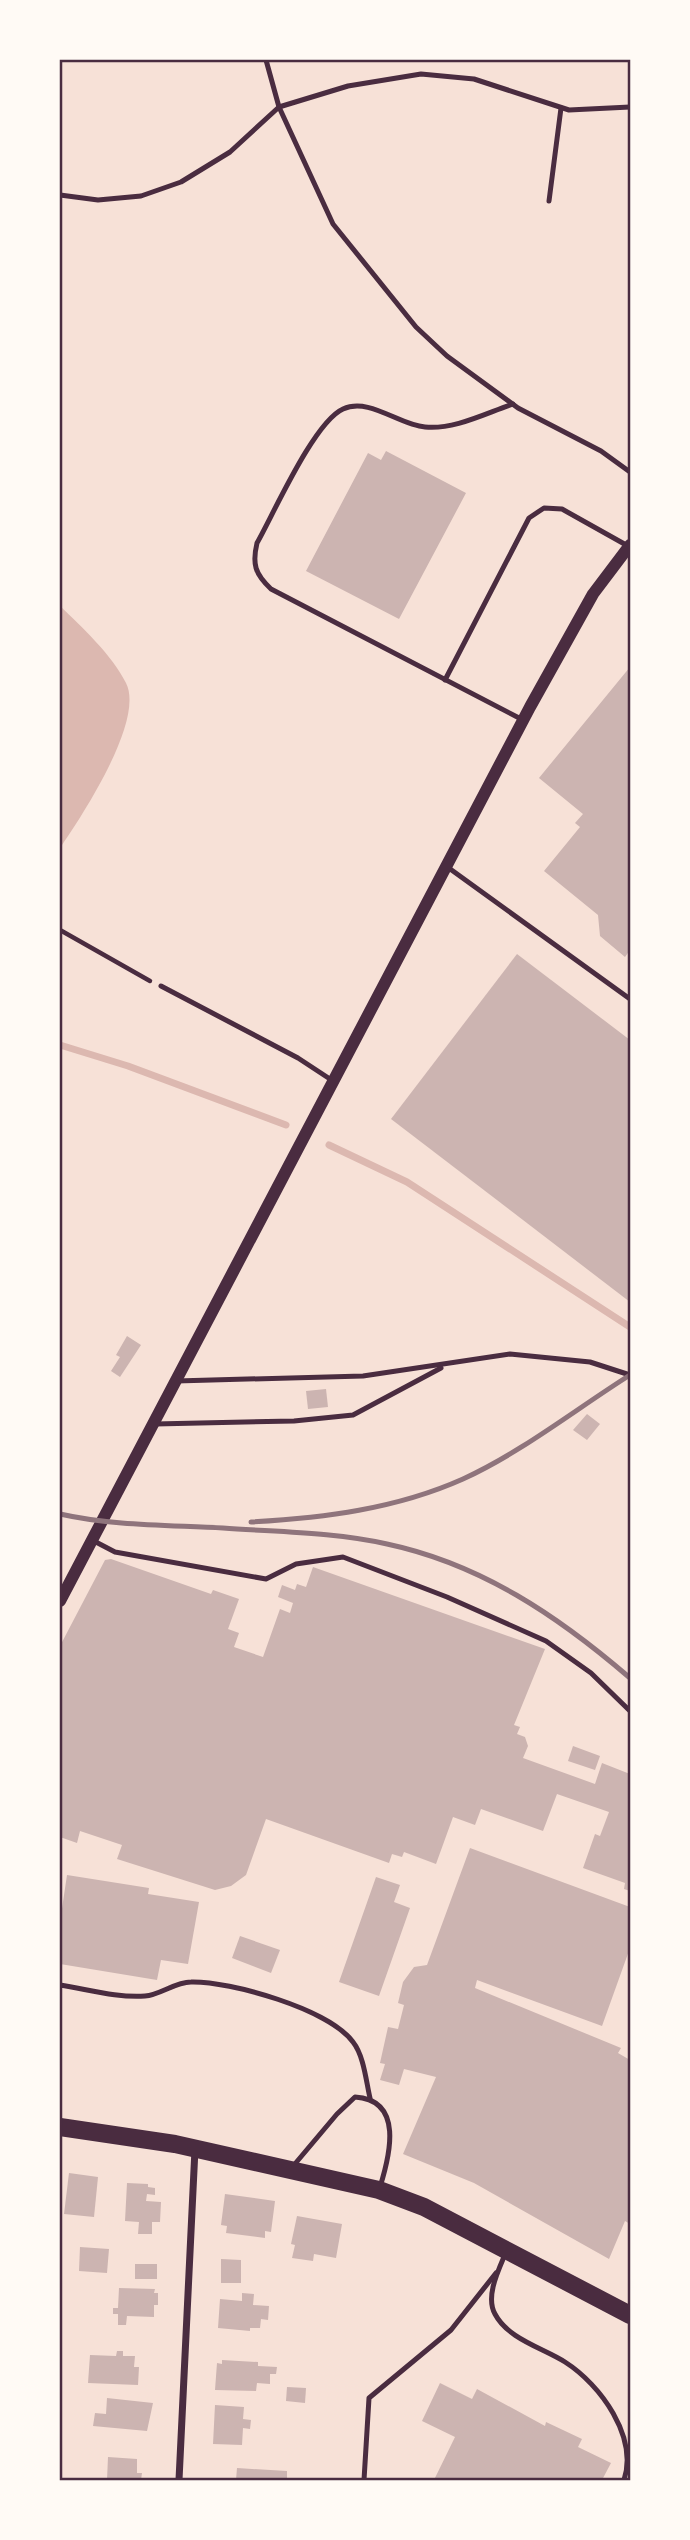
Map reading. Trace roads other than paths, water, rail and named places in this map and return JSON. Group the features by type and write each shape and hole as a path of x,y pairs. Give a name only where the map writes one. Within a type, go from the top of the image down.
{"main road":[{"path":"60,2127 195,2148 379,2190 424,2207 631,2315"}],"street":[{"path":"60,1601 523,720 593,594 630,546"},
{"path":"179,2480 195,2148"}],"lane":[{"path":"266,60 279,107 333,224 416,327 447,356 513,404 601,452 631,472"},
{"path":"60,195 99,200 141,195 181,183 230,152 279,107 348,86 421,74 474,79 561,108 631,107"},
{"path":"548,201 561,108"},
{"path":"513,404 454,424 425,428 360,405 343,409 320,429 257,543 253,558 257,576 271,589 523,720"},
{"path":"446,680 529,518 544,508 562,509 630,546"},
{"path":"446,866 631,999"},
{"path":"161,986 298,1058 333,1081"},
{"path":"175,1381 363,1376 445,1366 490,1354 590,1362 631,1375"},
{"path":"152,1424 294,1421 353,1415 445,1366"},
{"path":"92,1540 115,1552 266,1579 296,1564 342,1557 447,1597 546,1641 592,1673 631,1711"},
{"path":"60,1984 122,1996 148,1996 187,1982 222,1983 316,2013 344,2031 356,2045 370,2098"},
{"path":"290,2170 337,2114 355,2097 370,2098 384,2109 390,2135 388,2160 379,2190"},
{"path":"364,2480 369,2398 451,2330 496,2273 507,2249"},
{"path":"496,2273 491,2301 495,2314 511,2332 582,2375 608,2407 629,2455 624,2480"}],"waterway":[{"path":"60,1045 128,1066 286,1125"},
{"path":"329,1145 407,1182 630,1327"}],"railway":[{"path":"251,1522 359,1510 438,1489 506,1456 630,1375"},
{"path":"60,1514 121,1523 326,1535 367,1540 421,1553 454,1565 517,1595 575,1634 630,1678"}]}
